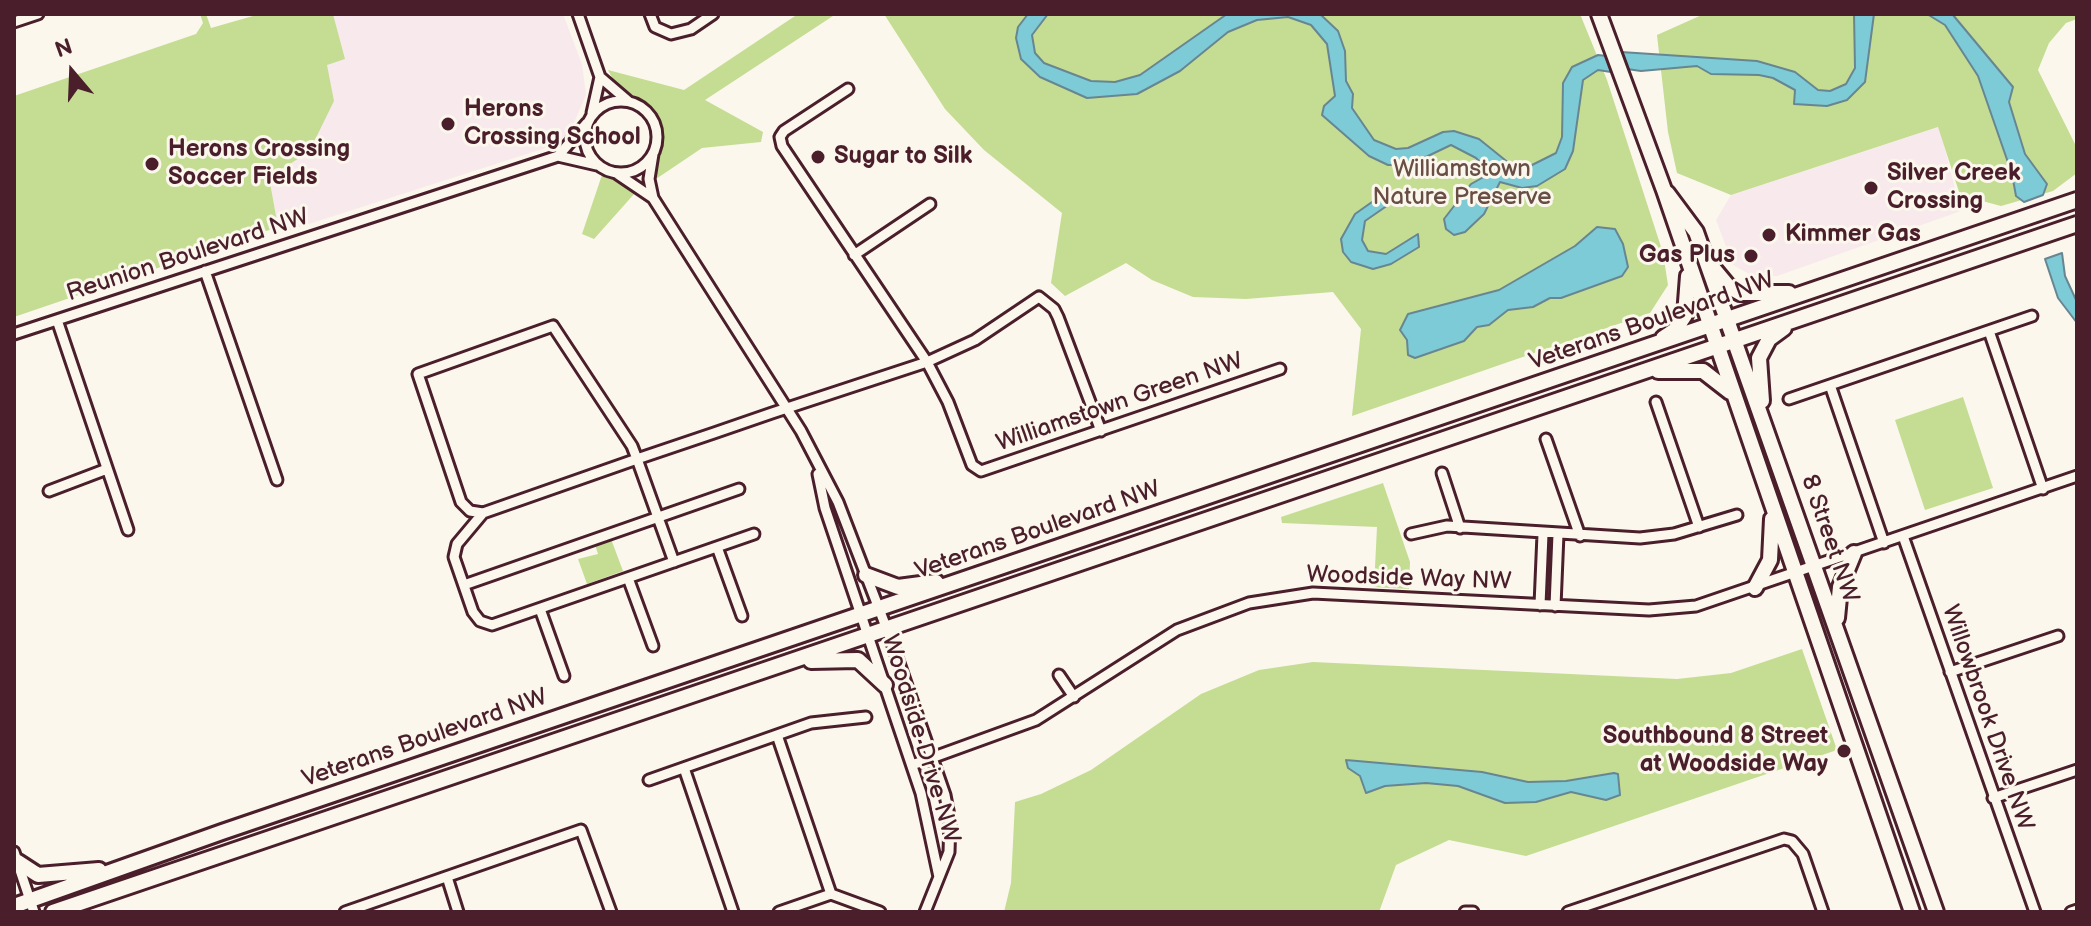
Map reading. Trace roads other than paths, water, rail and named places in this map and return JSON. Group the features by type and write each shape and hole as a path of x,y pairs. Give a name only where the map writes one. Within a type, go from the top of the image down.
{"main road":[{"name":"8 Street NW","path":"1599,14 1664,190 1912,912"},
{"name":"8 Street NW","path":"1664,190 1689,221 1705,258 1936,912"},
{"name":"Veterans Boulevard NW","path":"14,905 32,906 237,827 2077,200"},
{"name":"Veterans Boulevard NW","path":"53,912 2077,224"},
{"path":"1705,258 1728,286 1740,293 1756,296 1813,291"},
{"path":"1651,345 1675,330 1685,315 1688,264"},
{"path":"1763,417 1759,358 1769,339 1797,319"},
{"path":"1646,370 1703,371 1733,396"},
{"path":"1755,588 1771,554 1772,506"},
{"path":"1836,627 1840,587 1854,553"},
{"path":"866,575 898,587 964,579"},
{"path":"778,665 829,659 858,660 885,685"},
{"path":"16,857 38,875 48,876 135,865"}],"street":[{"path":"14,22 38,14"},
{"path":"578,14 600,77 628,101 647,112 655,124 657,138 649,179 653,198 787,408 817,468"},
{"path":"650,14 655,27 671,34 691,29 713,14"},
{"path":"600,77 590,119 587,151 601,166"},
{"name":"Williamstown Green NW","path":"848,89 780,137 785,153 927,362 948,402 972,465 981,471 1280,369"},
{"path":"628,101 606,104 558,156 601,166 653,198"},
{"path":"614,172 634,170 653,154"},
{"name":"Reunion Boulevard NW","path":"14,334 558,156"},
{"path":"854,255 930,204"},
{"path":"205,271 277,480"},
{"path":"674,562 637,459 553,326 418,374 461,502 470,511 483,513 637,459 927,362 975,340 1039,297 1054,309 1101,431"},
{"path":"1789,399 2032,316"},
{"path":"57,320 128,530"},
{"path":"1989,331 2043,489"},
{"path":"1830,385 1884,543"},
{"path":"1656,402 1699,527"},
{"path":"1546,439 1580,536"},
{"name":"Woodside Drive NW","path":"817,468 838,502 879,608 933,759 950,821 949,852 925,912"},
{"name":"Woodside Drive NW","path":"817,468 825,508 927,815 939,877"},
{"path":"49,491 107,469"},
{"path":"1442,473 1460,528"},
{"name":"Woodside Way NW","path":"912,765 1007,733 1074,697 1177,630 1212,615 1280,596 1313,593 1674,609 1715,602 2077,476"},
{"path":"464,585 739,489"},
{"path":"483,513 457,544 454,557 473,612 487,624 540,609 754,534"},
{"path":"1411,534 1437,526 1640,538 1699,527 1737,515"},
{"path":"1540,605 1543,534"},
{"path":"1555,606 1558,534"},
{"name":"Willowbrook Drive NW","path":"1903,536 2035,912"},
{"path":"717,547 742,616"},
{"path":"628,578 653,646"},
{"path":"540,609 564,676"},
{"path":"1950,672 2058,636"},
{"path":"1059,675 1074,697"},
{"path":"649,780 811,723 866,717"},
{"path":"777,735 831,894"},
{"path":"684,768 733,912"},
{"path":"1993,798 2077,770"},
{"path":"345,912 581,830 611,912"},
{"path":"1568,912 1784,839 1792,841 1803,854 1823,912"},
{"path":"16,857 32,906"},
{"path":"447,877 458,912"},
{"path":"779,912 831,894 880,912"},
{"path":"14,905 17,912"},
{"path":"2071,912 2077,910"},
{"path":"1465,912 1473,912"}],"water":[{"path":"1028,14 1048,14 1032,35 1035,53 1044,63 1091,81 1115,82 1140,75 1227,14 1320,14 1338,31 1345,51 1346,81 1353,94 1352,108 1374,140 1396,149 1408,148 1443,132 1454,131 1479,139 1515,168 1532,165 1556,153 1562,137 1563,83 1572,67 1598,55 1607,56 1611,72 1598,70 1583,80 1573,151 1565,169 1537,186 1522,188 1500,182 1484,214 1465,232 1454,235 1446,229 1444,219 1471,184 1489,174 1488,170 1476,158 1451,145 1409,165 1388,165 1369,156 1322,115 1324,106 1335,96 1327,44 1311,25 1288,17 1257,20 1228,32 1180,71 1137,94 1087,98 1040,77 1021,59 1016,38 1018,27"},
{"path":"1854,14 1874,14 1865,82 1847,100 1827,106 1794,104 1795,90 1773,78 1759,75 1711,74 1697,66 1641,71 1627,69 1621,52 1757,61 1795,72 1818,90 1830,91 1846,84 1855,68"},
{"path":"1927,14 1953,15 2013,87 2009,102 2025,154 2047,184 2043,195 2024,202 2016,196 2012,174 1978,76 1945,25"},
{"path":"1408,192 1406,200 1391,203 1365,221 1362,240 1368,251 1386,254 1418,234 1419,247 1391,264 1373,269 1351,262 1343,252 1341,239 1355,214 1379,197"},
{"path":"1597,227 1615,229 1623,244 1628,267 1622,276 1561,298 1550,298 1533,307 1508,310 1489,325 1477,327 1464,341 1415,358 1408,355 1407,340 1400,330 1408,314 1499,290 1575,246"},
{"path":"2062,253 2065,276 2077,302 2077,323 2058,298 2045,259"},
{"path":"1346,760 1482,772 1528,782 1566,781 1614,773 1618,774 1620,795 1606,800 1571,792 1536,802 1505,803 1458,786 1426,783 1385,786 1366,793 1360,776 1348,768"}],"place":[{"name":"Herons Crossing School","path":"448,124"},
{"name":"Sugar to Silk","path":"818,157"},
{"name":"Herons Crossing Soccer Fields","path":"152,164"},
{"name":"Silver Creek Crossing","path":"1871,188"},
{"name":"Kimmer Gas","path":"1769,235"},
{"name":"Gas Plus","path":"1751,256"},
{"name":"Southbound 8 Street at Woodside Way","path":"1844,751"}],"park label":[{"name":"Williamstown Nature Preserve","path":"1462,184"}]}
